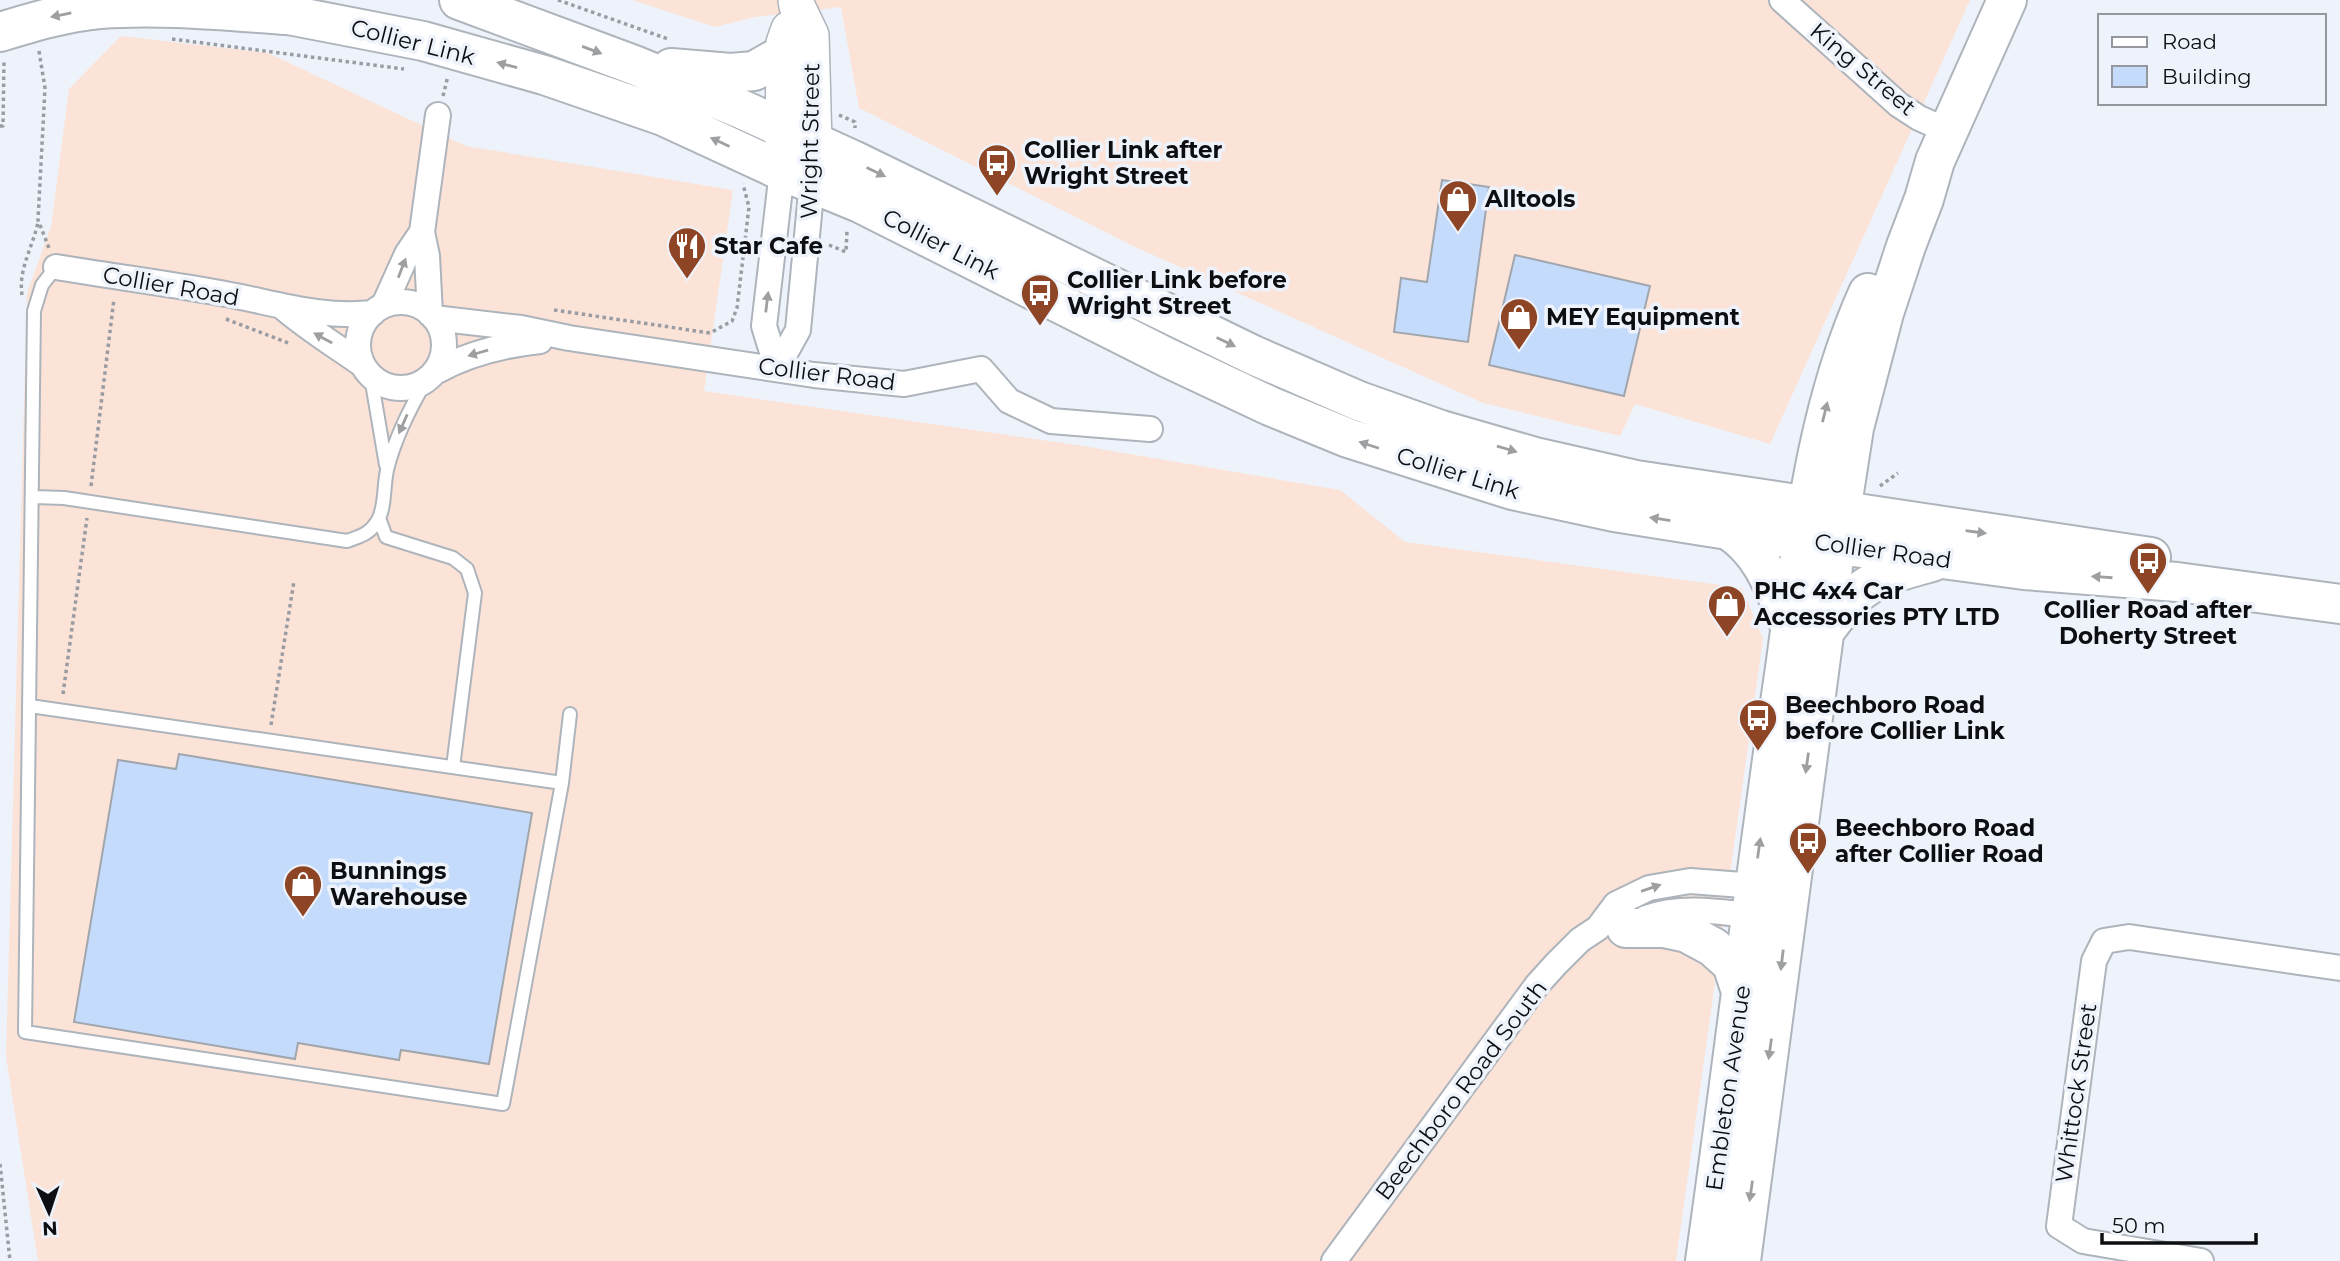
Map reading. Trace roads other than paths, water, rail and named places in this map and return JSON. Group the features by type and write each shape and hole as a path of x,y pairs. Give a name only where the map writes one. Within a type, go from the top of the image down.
{"main road":[{"name":"Collier Link","path":"192,0 300,16 423,41 544,75 663,116 860,203 1168,358 1270,406 1348,438 1512,490 1614,512 1728,530 1822,525"},
{"name":"Collier Link","path":"459,0 634,65 741,109 853,160 1253,355 1359,401 1441,430 1586,470 1822,525"},
{"path":"1771,902 1822,525 1854,428 1884,313 1906,246 1942,146 2007,0"},
{"path":"0,32 41,19 99,9 134,8 300,16"},
{"path":"634,65 731,73 754,71 784,54"},
{"path":"1822,525 1819,437 1842,357 1864,300 1912,193 1942,146"},
{"path":"1854,428 1863,465 1874,486 1909,522"},
{"name":"Collier Road","path":"1822,525 1909,522 2340,585"},
{"name":"Collier Road","path":"1822,525 1941,559 2055,573 2177,582 2340,604"},
{"path":"1728,530 1752,549 1807,629"},
{"path":"1807,629 1846,604 1867,586 1893,574 1941,559"},
{"name":"Embleton Avenue","path":"1705,1261 1741,992 1771,902"},
{"name":"Embleton Avenue","path":"1741,1261 1763,1099 1771,902"},
{"path":"1612,928 1664,928 1687,933 1713,947 1732,964 1741,992"},
{"path":"1717,1168 1729,1166 1735,1161 1742,1132 1763,1099"}],"street":[{"name":"King Street","path":"1782,0 1899,105 1919,118 1942,146"},
{"name":"Wright Street","path":"797,3 784,43 784,54 800,137"},
{"name":"Wright Street","path":"777,368 798,330 797,177 811,35 797,3"},
{"path":"432,316 422,232 438,115"},
{"name":"Wright Street","path":"777,368 764,326 797,177"},
{"path":"379,309 398,302 412,303 432,316 442,330 445,345 443,359 431,376 412,387 384,385 367,371 358,351 364,324 379,309 407,254 422,232"},
{"name":"Collier Road","path":"56,267 222,293 285,309 348,316 379,309"},
{"name":"Collier Road","path":"285,309 313,333 334,344 367,371"},
{"name":"Collier Road","path":"432,316 814,374 904,384 981,369 1009,401 1051,421 1150,429"},
{"name":"Collier Road","path":"431,376 459,359 511,344 569,338"},
{"name":"Beechboro Road South","path":"1334,1261 1538,985 1580,940 1666,912 1714,911 1771,902"},
{"name":"Whittock Street","path":"2201,1261 2083,1241 2059,1226 2094,961 2104,941 2129,937 2340,968"}],"lane":[{"path":"56,267 42,285 34,311 34,497 25,1032 503,1104 562,783 570,714"},
{"path":"367,371 387,469"},
{"path":"34,497 64,498 347,541 367,534 379,519 387,469 409,411 431,376"},
{"path":"379,519 386,537 453,558 467,569 475,593 453,767"},
{"path":"30,706 562,783"}],"place":[{"name":"Collier Link after Wright Street","path":"997,197"},
{"name":"Alltools","path":"1458,233"},
{"name":"Star Cafe","path":"687,280"},
{"name":"Collier Link before Wright Street","path":"1040,327"},
{"name":"MEY Equipment","path":"1519,351"},
{"name":"Collier Road after Doherty Street","path":"2148,595"},
{"name":"PHC 4x4 Car Accessories PTY LTD","path":"1727,638"},
{"name":"Beechboro Road before Collier Link","path":"1758,752"},
{"name":"Beechboro Road after Collier Road","path":"1808,875"},
{"name":"Bunnings Warehouse","path":"303,918"}]}
